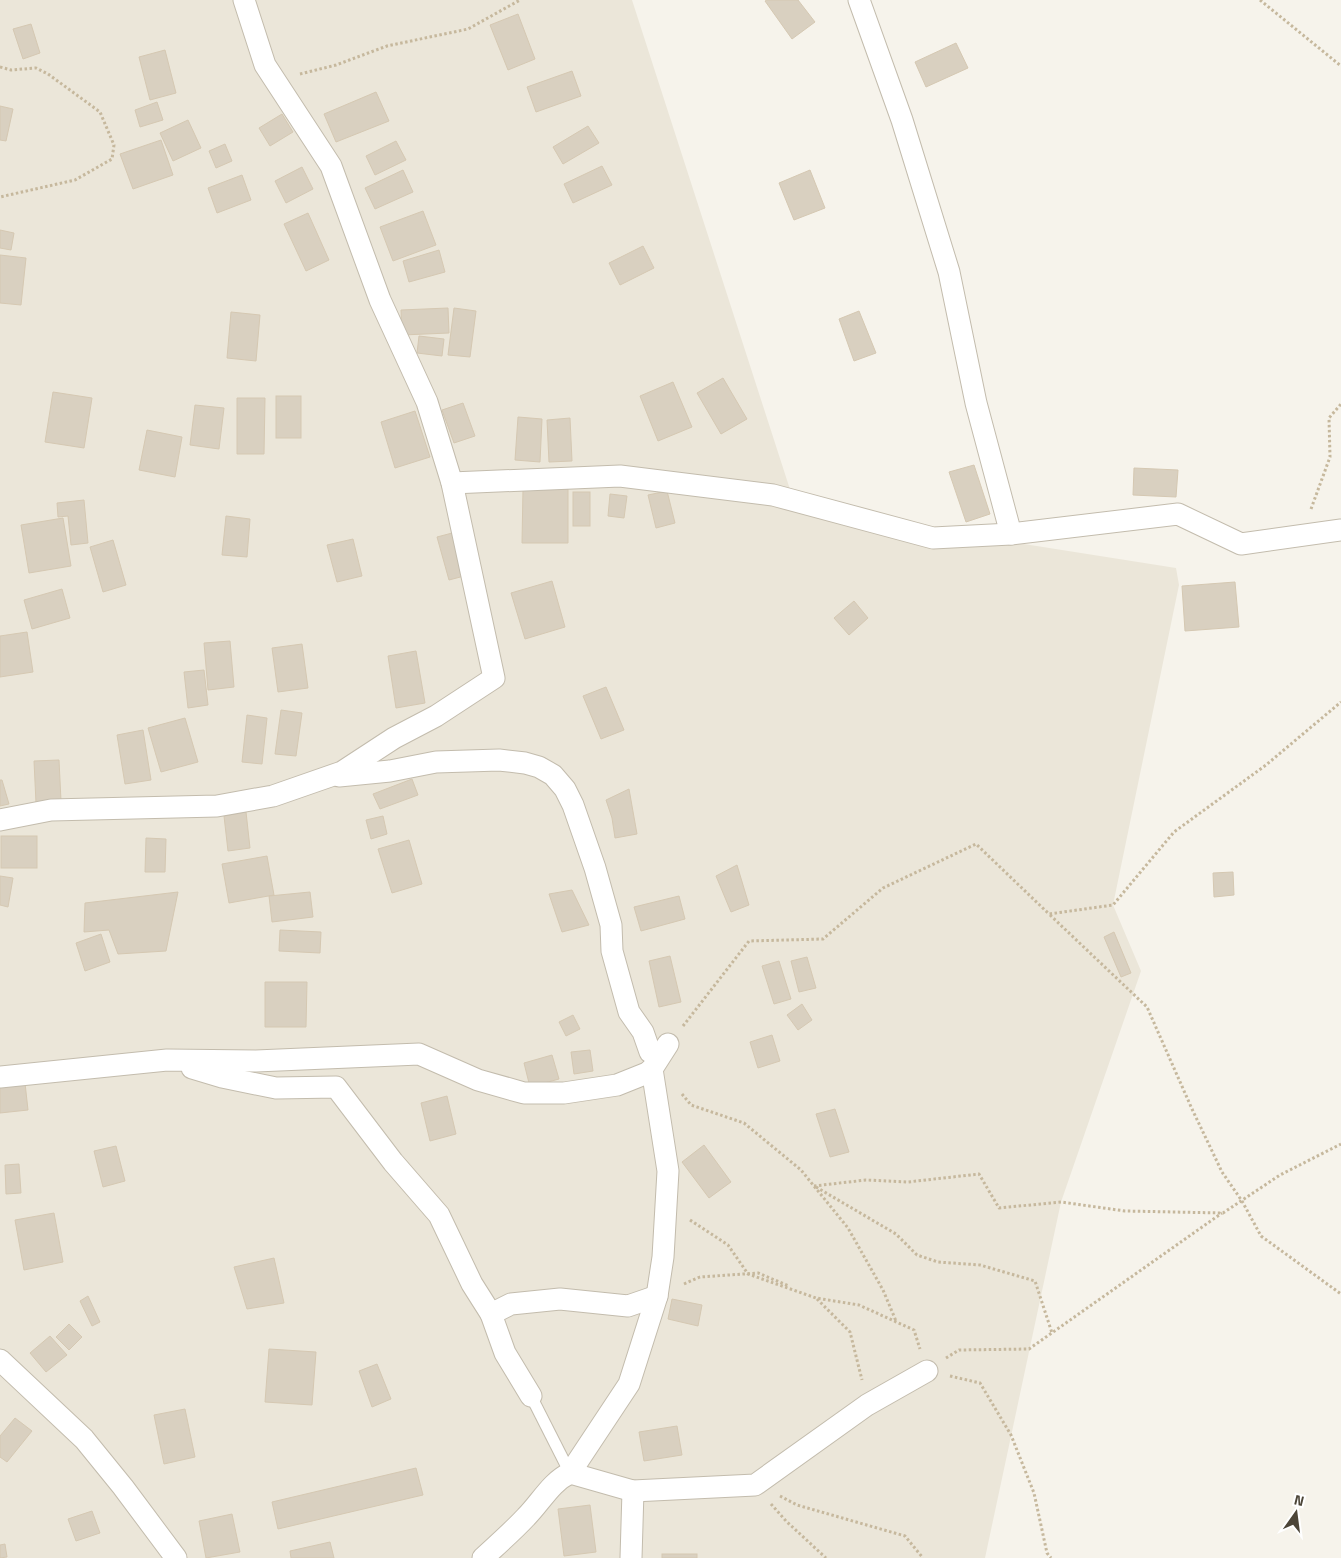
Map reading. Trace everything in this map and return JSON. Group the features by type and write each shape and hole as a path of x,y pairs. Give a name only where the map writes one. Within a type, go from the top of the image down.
{"street":[{"path":"0,820 50,810 217,806 273,796 342,772 394,738 436,716 494,678 452,483 427,402 380,300 331,166 265,65 244,0"},
{"path":"859,0 902,120 949,272 976,403 1011,534"},
{"path":"452,483 620,476 773,495 932,538 1011,534 1178,514 1241,544 1341,530"},
{"path":"328,777 390,771 436,762 499,760 525,763 553,775 565,789 574,805 595,868 611,925 612,951 630,1012 657,1057 668,1170 663,1257 656,1296 629,1384 570,1473 562,1477 551,1487 528,1516 483,1558"},
{"path":"0,1077 167,1060 256,1061 418,1054 478,1080 524,1093 564,1093 617,1085 657,1057"},
{"path":"167,1060 222,1077 276,1088 336,1087 393,1162 439,1215 472,1284 491,1314 504,1353 531,1396"},
{"path":"491,1314 511,1304 560,1299 628,1306 656,1296"},
{"path":"0,1360 84,1439 176,1558"},
{"path":"570,1473 633,1491 754,1484 867,1405 927,1371"},
{"path":"631,1558 633,1491"}],"lane":[{"path":"531,1396 570,1473"}],"path":[{"path":"275,80 336,65 387,46 468,29 520,0"},
{"path":"1260,0 1341,66"},
{"path":"0,67 11,70 36,68 48,74 100,112 114,145 112,159 75,180 0,197"},
{"path":"1302,536 1330,457 1329,418 1341,404"},
{"path":"1049,914 1113,905 1174,832 1266,765 1341,702"},
{"path":"896,1322 882,1290 848,1228 801,1170 744,1123 691,1105 657,1057 749,941 823,939 884,888 976,844 1147,1007 1222,1172 1242,1201 1261,1236 1341,1294"},
{"path":"927,1371 959,1350 1029,1349 1280,1175 1341,1144"},
{"path":"814,1186 866,1180 908,1182 979,1174 999,1208 1061,1202 1124,1211 1223,1213"},
{"path":"814,1186 896,1234 916,1255 938,1262 980,1265 1035,1281 1052,1333"},
{"path":"667,1200 692,1222 728,1245 748,1274"},
{"path":"656,1296 700,1277 758,1273 816,1298 859,1305 914,1330 927,1371"},
{"path":"816,1298 850,1332 867,1405"},
{"path":"927,1371 980,1383 1011,1435 1018,1452 1034,1493 1047,1553 1051,1558"},
{"path":"754,1484 786,1521 826,1558"},
{"path":"754,1484 797,1505 905,1536 923,1558"}],"shaded area":[{"path":"0,0 632,0 796,508 1176,568 1179,585 1113,905 1141,971 1061,1202 985,1558 0,1558"}],"building":[{"path":"798,0 815,22 792,39 765,1"},
{"path":"518,14 535,59 508,70 490,25"},
{"path":"31,24 40,53 23,59 13,29"},
{"path":"956,43 968,68 926,87 915,62"},
{"path":"165,50 176,93 150,100 139,57"},
{"path":"572,71 581,96 536,112 527,87"},
{"path":"376,92 389,121 336,142 324,114"},
{"path":"157,102 163,120 140,127 135,110"},
{"path":"0,106 13,109 6,141 0,140"},
{"path":"282,114 293,132 270,146 259,128"},
{"path":"188,120 201,148 173,161 160,133"},
{"path":"588,126 599,143 563,164 553,147"},
{"path":"161,140 173,175 133,189 120,154"},
{"path":"396,141 406,160 375,175 366,156"},
{"path":"225,144 232,161 216,168 209,151"},
{"path":"602,166 612,185 573,203 564,184"},
{"path":"302,167 313,189 286,203 275,181"},
{"path":"403,170 413,192 375,209 365,188"},
{"path":"810,170 825,208 794,220 779,183"},
{"path":"242,175 251,200 217,213 208,188"},
{"path":"423,211 436,245 393,261 380,227"},
{"path":"308,213 329,260 306,271 284,224"},
{"path":"0,230 14,233 11,250 0,248"},
{"path":"643,246 654,268 620,285 609,263"},
{"path":"439,250 445,272 409,282 403,261"},
{"path":"0,255 26,258 21,305 0,303"},
{"path":"448,308 449,333 402,335 401,310"},
{"path":"454,308 476,311 470,357 448,355"},
{"path":"859,311 876,353 854,361 839,319"},
{"path":"231,312 260,315 256,361 227,358"},
{"path":"419,336 444,339 442,356 417,353"},
{"path":"723,378 747,419 721,434 697,393"},
{"path":"673,382 692,427 658,441 640,396"},
{"path":"53,392 92,398 84,448 45,442"},
{"path":"276,396 301,396 301,438 276,438"},
{"path":"237,398 265,398 264,454 237,454"},
{"path":"463,403 475,436 454,443 442,410"},
{"path":"195,405 224,408 219,449 190,445"},
{"path":"415,411 430,457 395,468 381,422"},
{"path":"518,417 542,419 540,462 515,460"},
{"path":"570,418 572,461 549,462 547,420"},
{"path":"147,430 182,437 175,477 139,470"},
{"path":"974,465 990,514 966,522 949,472"},
{"path":"1134,468 1178,470 1176,497 1133,495"},
{"path":"523,489 568,489 568,543 522,543"},
{"path":"667,491 675,523 656,528 648,495"},
{"path":"573,492 590,492 590,526 573,526"},
{"path":"610,494 627,496 624,518 608,516"},
{"path":"84,500 88,543 71,545 68,516 58,517 57,503"},
{"path":"226,516 250,519 247,557 222,555"},
{"path":"63,518 71,566 29,573 21,525"},
{"path":"456,532 468,575 449,580 437,537"},
{"path":"353,539 362,576 337,582 327,545"},
{"path":"113,540 126,585 103,592 90,547"},
{"path":"552,581 565,627 525,639 511,593"},
{"path":"1235,582 1239,627 1185,631 1182,586"},
{"path":"62,589 70,618 32,629 24,600"},
{"path":"854,601 868,618 849,635 834,618"},
{"path":"27,632 33,672 0,677 0,636"},
{"path":"230,641 234,687 208,690 204,643"},
{"path":"302,644 308,688 278,692 272,648"},
{"path":"416,651 425,703 396,708 388,656"},
{"path":"204,670 208,705 188,708 184,672"},
{"path":"606,687 624,730 601,739 583,696"},
{"path":"281,710 302,713 296,756 275,754"},
{"path":"247,715 267,718 262,764 242,762"},
{"path":"185,718 198,762 161,772 148,728"},
{"path":"143,730 151,780 125,784 117,735"},
{"path":"59,760 61,801 36,803 34,761"},
{"path":"412,779 418,795 380,809 373,794"},
{"path":"0,780 2,780 9,804 0,806"},
{"path":"629,789 637,834 615,838 612,818 606,800"},
{"path":"246,812 250,848 228,851 224,816"},
{"path":"383,816 387,834 371,839 366,820"},
{"path":"1,836 37,836 37,868 1,868"},
{"path":"146,838 166,839 165,872 145,872"},
{"path":"409,840 422,884 392,893 378,849"},
{"path":"267,856 274,895 229,903 222,864"},
{"path":"737,865 749,905 731,912 716,876"},
{"path":"1233,872 1234,895 1214,897 1213,873"},
{"path":"0,876 13,878 8,907 0,905"},
{"path":"572,890 589,925 562,932 549,894"},
{"path":"178,892 166,951 118,954 109,930 84,932 85,903"},
{"path":"310,892 313,917 272,922 269,896"},
{"path":"679,896 685,919 641,931 634,907"},
{"path":"280,930 321,932 320,953 279,951"},
{"path":"1114,932 1131,973 1121,977 1104,937"},
{"path":"101,934 110,962 85,971 76,943"},
{"path":"670,956 681,1002 659,1007 649,961"},
{"path":"807,957 816,988 799,992 791,961"},
{"path":"779,961 791,999 774,1004 762,966"},
{"path":"265,982 307,982 306,1027 265,1027"},
{"path":"802,1004 812,1020 798,1030 787,1015"},
{"path":"573,1015 580,1029 566,1036 559,1022"},
{"path":"772,1035 780,1061 758,1068 750,1042"},
{"path":"590,1050 593,1071 574,1074 571,1052"},
{"path":"552,1055 559,1079 530,1087 524,1063"},
{"path":"25,1083 28,1110 0,1113 0,1086"},
{"path":"447,1096 456,1134 430,1141 421,1103"},
{"path":"835,1109 849,1152 830,1157 816,1114"},
{"path":"704,1145 731,1182 709,1198 682,1162"},
{"path":"116,1146 125,1181 103,1187 94,1151"},
{"path":"19,1164 21,1193 6,1194 5,1165"},
{"path":"54,1213 63,1262 24,1270 15,1220"},
{"path":"274,1258 284,1303 247,1309 234,1267"},
{"path":"88,1296 100,1322 92,1326 80,1301"},
{"path":"672,1299 702,1305 698,1326 668,1319"},
{"path":"69,1324 82,1337 69,1350 56,1337"},
{"path":"50,1336 67,1355 46,1372 30,1353"},
{"path":"269,1349 316,1352 312,1405 265,1402"},
{"path":"377,1364 391,1399 372,1407 359,1371"},
{"path":"185,1409 195,1457 164,1464 154,1415"},
{"path":"15,1418 32,1431 7,1462 0,1457 0,1436"},
{"path":"677,1426 682,1455 644,1461 639,1432"},
{"path":"416,1468 423,1495 278,1529 272,1502"},
{"path":"590,1505 596,1552 564,1556 558,1509"},
{"path":"92,1511 100,1533 76,1541 68,1519"},
{"path":"232,1514 240,1552 206,1558 199,1521"},
{"path":"330,1542 334,1558 291,1558 290,1551"},
{"path":"5,1544 7,1557 0,1558 0,1545"},
{"path":"662,1554 697,1554 697,1558 662,1558"}]}
